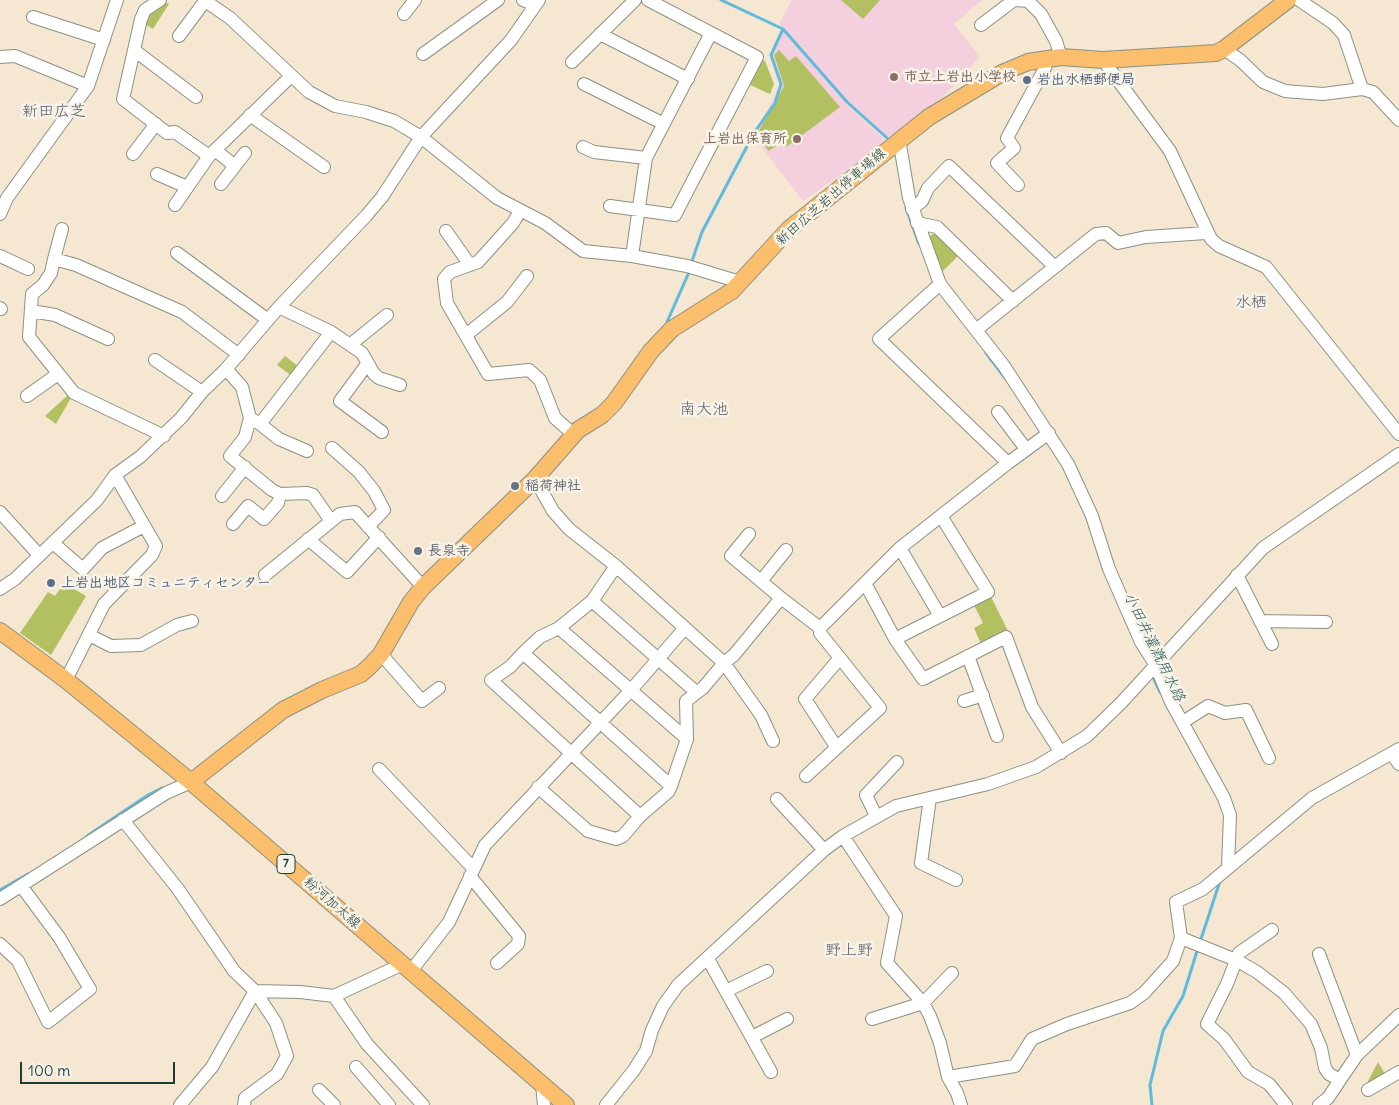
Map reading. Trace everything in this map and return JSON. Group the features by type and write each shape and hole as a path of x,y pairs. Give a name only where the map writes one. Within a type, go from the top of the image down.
{"main road":[{"name":"新田広芝岩出停車場線","path":"191,782 284,710 322,690 361,674 381,654 411,602 423,588 535,479 574,435 614,403 651,352 672,329 732,291 789,229 899,140 945,106 1002,73 1028,62 1053,58 1103,60 1197,56 1224,49 1288,0"},
{"name":"粉河加太線","path":"0,631 66,680 191,782 566,1105"}],"street":[{"path":"0,214 7,198 88,86 117,0"},
{"path":"160,0 145,10 134,50 124,99 166,133 175,132 235,166"},
{"path":"179,36 205,0 230,18 309,92 335,106 366,112 394,121 421,137 497,198 520,212 545,223 583,251 632,256 687,266 740,282"},
{"path":"404,14 415,0"},
{"path":"423,54 498,0"},
{"path":"0,589 15,579 97,500 115,475 164,436 202,392 226,369 279,307 377,203 421,137 511,40 537,3 523,0"},
{"path":"572,62 635,0"},
{"path":"610,206 676,215 757,57 648,0"},
{"path":"981,25 1015,0 1028,1 1041,14 1056,41 1053,58 1045,68 1007,138 1014,148 997,163 1018,185"},
{"path":"1299,0 1333,23 1344,35 1362,89"},
{"path":"33,17 104,40"},
{"path":"632,256 637,210 646,158 712,33"},
{"path":"600,34 688,78"},
{"path":"1224,49 1240,60 1263,82 1285,91 1323,94 1362,89 1373,92 1398,117"},
{"path":"134,50 196,97"},
{"path":"0,57 14,56 88,86"},
{"path":"1103,60 1170,150 1206,232 1219,246 1266,267 1399,434"},
{"path":"175,205 212,153 291,76"},
{"path":"584,84 664,124"},
{"path":"250,115 324,167"},
{"path":"133,154 156,124"},
{"path":"899,140 912,209 936,287 976,330 1004,366 1046,435 1068,464 1092,516 1109,570 1141,642 1155,664 1171,702 1224,798 1230,815 1228,867"},
{"path":"583,146 594,152 646,158"},
{"path":"221,184 245,153"},
{"path":"912,209 922,201 928,188 949,166 1055,267"},
{"path":"157,174 187,187"},
{"path":"520,212 513,223 485,255 470,265 450,272 444,279 447,303 488,374 529,370 540,380 554,418 574,435"},
{"path":"917,223 937,227 1012,301"},
{"path":"62,229 51,273 43,285 32,294 29,337 74,393 164,436"},
{"path":"446,231 470,265"},
{"path":"976,330 1096,234 1106,234 1118,243 1146,237 1206,232"},
{"path":"177,253 268,320"},
{"path":"0,256 28,268"},
{"path":"54,259 76,265 182,312 238,355"},
{"path":"466,335 507,302 527,276"},
{"path":"936,287 880,339 1008,463"},
{"path":"279,307 331,332 351,344 362,353 379,378 400,385"},
{"path":"31,311 56,315 108,339"},
{"path":"351,344 387,315"},
{"path":"331,332 255,421 230,456 272,490 280,494 307,493 313,495 331,521"},
{"path":"155,360 202,392"},
{"path":"368,363 340,401 382,432"},
{"path":"226,369 242,386 255,421 279,439 306,451"},
{"path":"27,396 58,374"},
{"path":"998,412 1026,449"},
{"path":"806,776 880,708 820,634 820,628 900,548 1046,435"},
{"path":"332,448 359,472 374,491 384,510 368,527"},
{"path":"606,1105 646,1051 652,1030 663,1006 678,985 824,850 843,836 896,806 1002,779 1036,768 1087,736 1262,548 1399,454"},
{"path":"222,496 245,467"},
{"path":"66,680 104,604 152,555 156,546 115,475"},
{"path":"535,479 553,511 569,529 616,566 684,629 724,662 761,715 773,741"},
{"path":"233,524 248,506 264,519 278,503 280,494"},
{"path":"0,512 39,555"},
{"path":"266,574 340,514 355,512 423,588"},
{"path":"895,639 988,592 941,516"},
{"path":"53,543 82,569 102,548 144,526"},
{"path":"749,534 731,556 820,628"},
{"path":"308,539 347,572 379,537"},
{"path":"900,548 940,616"},
{"path":"761,581 786,550"},
{"path":"616,566 592,601 559,628 540,637 510,667 491,680 640,816"},
{"path":"1237,576 1272,644"},
{"path":"865,583 895,639 923,679 1006,637 1032,707 1060,753"},
{"path":"538,787 588,831 616,840 623,836 640,816 668,792 671,786 687,739 686,701 703,688 724,662 734,655 782,598"},
{"path":"592,601 696,692"},
{"path":"89,634 111,646 141,645 177,625 192,621"},
{"path":"1260,621 1326,622"},
{"path":"559,628 632,689 687,739"},
{"path":"255,991 300,992 334,996 407,968 449,922 485,845 570,752 632,689 684,629"},
{"path":"523,653 671,786"},
{"path":"381,654 422,701 439,688"},
{"path":"968,656 998,736"},
{"path":"837,748 805,699 840,658"},
{"path":"964,701 983,695"},
{"path":"1183,722 1208,706 1225,713 1246,710 1269,758"},
{"path":"948,1077 1015,1066 1032,1039 1067,1024 1130,1003 1144,994 1173,961 1181,938 1176,902 1203,889 1312,798 1397,756"},
{"path":"876,816 866,795 898,762"},
{"path":"379,769 471,872 519,936 518,944 497,963"},
{"path":"0,898 22,886 123,820 166,794 191,782"},
{"path":"930,798 921,863 956,880"},
{"path":"777,799 824,850"},
{"path":"123,820 178,889 234,971 255,991 276,1023 288,1056 277,1074 245,1098 244,1105"},
{"path":"843,836 896,916 887,963 923,1003 940,1043 948,1077 957,1092 961,1105"},
{"path":"0,944 18,961 48,1022 90,989 59,937 22,886"},
{"path":"1272,930 1238,953 1227,984 1207,1024 1224,1039 1248,1072 1269,1084 1286,1105"},
{"path":"1181,938 1236,960 1269,980 1295,1005 1311,1024 1321,1048 1325,1068 1329,1074 1340,1080"},
{"path":"1319,954 1357,1054"},
{"path":"708,958 771,1072"},
{"path":"726,991 767,970"},
{"path":"872,1019 923,1003 952,973"},
{"path":"180,1105 212,1066 255,991"},
{"path":"334,996 366,1044 422,1105"},
{"path":"1326,1103 1357,1054 1399,1015"},
{"path":"752,1037 787,1019"},
{"path":"356,1067 380,1102"},
{"path":"1368,1090 1399,1072"},
{"path":"542,1084 544,1105"},
{"path":"319,1090 334,1105"}],"shaded area":[{"name":"市立上岩出小学校","path":"792,0 982,0 954,24 980,57 943,97 888,138 849,103 779,23"},
{"path":"783,31 847,105 885,140 856,164 803,201 754,137 780,85 771,56"}],"green space":[{"path":"841,0 880,0 863,19"},
{"path":"167,3 169,4 153,29 145,24 153,10"},
{"path":"779,50 789,61 796,56 840,107 786,147 781,143 769,151 756,136 784,86 774,55"},
{"path":"760,59 765,61 774,84 770,94 748,84"},
{"path":"936,232 959,255 942,272 928,237"},
{"path":"285,356 299,367 292,376 277,365"},
{"path":"68,395 71,398 56,424 45,416"},
{"path":"64,583 86,596 51,655 20,633 48,592 55,596"},
{"path":"991,597 1008,631 981,644 974,628 983,623 974,605"},
{"path":"1378,1062 1385,1074 1366,1085"}],"waterway":[{"name":"小田井灌漑用水路","path":"721,0 783,29 847,102 887,138"},
{"path":"691,264 702,232 754,133 775,103 781,84 771,55 783,29"},
{"name":"小田井灌漑用水路","path":"906,208 919,244"},
{"path":"667,322 690,270"},
{"name":"小田井灌漑用水路","path":"986,353 1005,378"},
{"name":"小田井灌漑用水路","path":"1152,675 1160,692"},
{"path":"87,836 148,795 162,788"},
{"path":"0,890 28,874"},
{"name":"小田井灌漑用水路","path":"1200,942 1220,881"},
{"name":"小田井灌漑用水路","path":"1152,1105 1150,1085 1163,1031 1183,996 1198,948"}],"place":[{"name":"市立上岩出小学校","path":"894,77"},
{"name":"岩出水栖郵便局","path":"1027,80"},
{"name":"上岩出保育所","path":"797,139"},
{"name":"稲荷神社","path":"515,486"},
{"name":"長泉寺","path":"418,551"},
{"name":"上岩出地区コミュニティセンター","path":"51,583"}],"district":[{"name":"新田広芝","path":"54,111"},
{"name":"水栖","path":"1251,302"},
{"name":"南大池","path":"704,409"},
{"name":"野上野","path":"849,950"}]}
